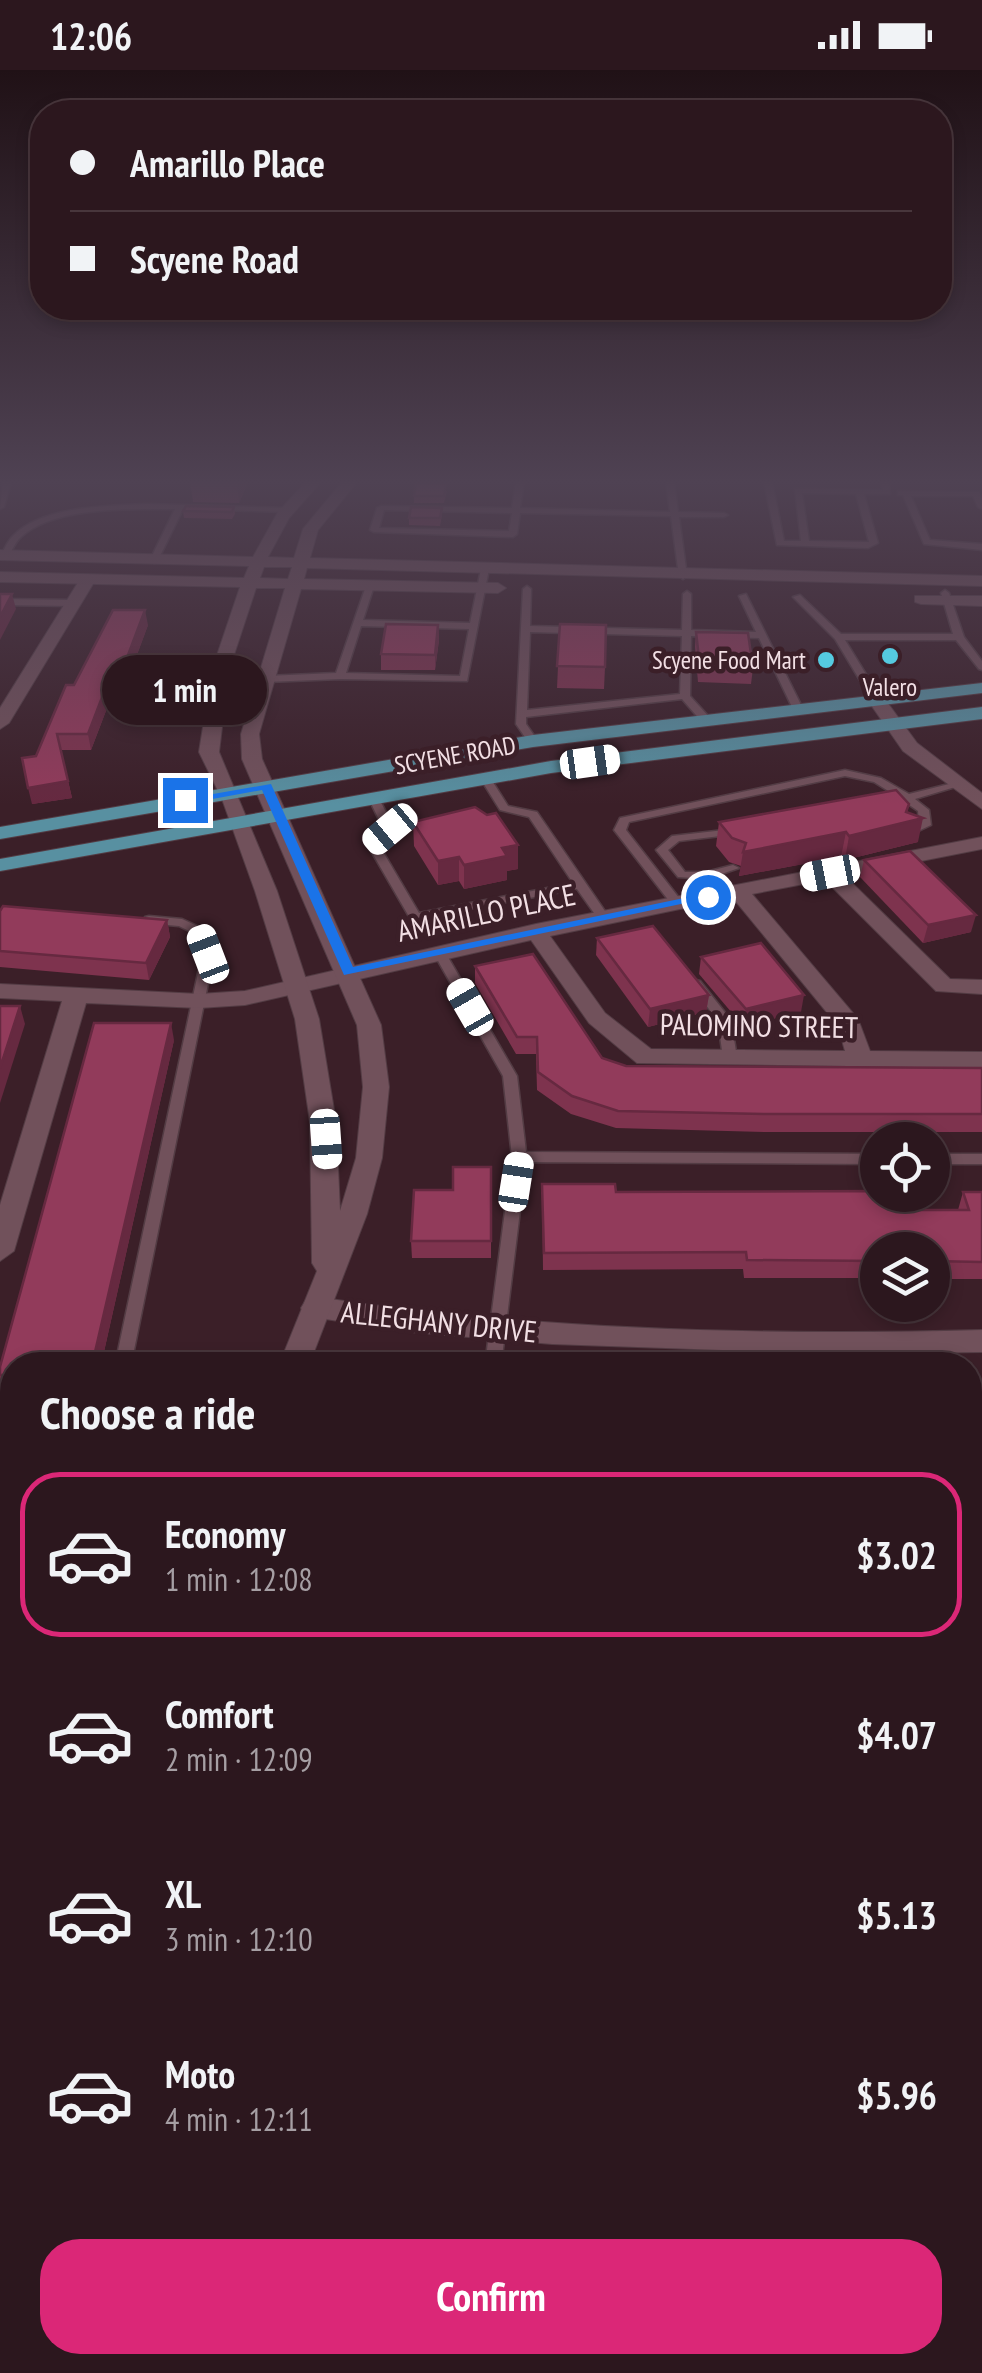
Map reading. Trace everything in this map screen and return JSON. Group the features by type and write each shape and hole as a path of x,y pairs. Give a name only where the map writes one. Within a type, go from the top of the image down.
{"main road":[{"path":"0,723 82,589"},
{"path":"251,589 218,681 208,728 210,758 230,792 298,984 324,1107 328,1170 321,1296"},
{"path":"290,589 250,734 252,759 369,1025 376,1087 369,1158 299,1352"},
{"path":"537,589 547,590"},
{"path":"667,593 675,589"},
{"path":"695,589 705,594"},
{"path":"908,599 982,592"},
{"path":"724,595 834,598"},
{"path":"890,598 982,601"},
{"name":"SCYENE ROAD","path":"0,832 533,741 982,688"},
{"path":"878,702 910,747 982,803"},
{"name":"SCYENE ROAD","path":"0,865 484,778 982,714"},
{"name":"AMARILLO PLACE","path":"0,991 199,1002 245,998 603,917 645,920 736,879 830,873 982,844"},
{"path":"830,873 944,986 982,987"},
{"path":"736,879 850,1024 860,1059"},
{"name":"PALOMINO STREET","path":"536,932 617,1042 646,1057 982,1060"},
{"path":"0,1251 76,995"},
{"name":"ALLEGHANY DRIVE","path":"321,1296 407,1323 500,1330 899,1344 982,1341"}],"lane":[{"path":"340,676 369,589"},
{"path":"218,681 340,676 464,678 480,589"},
{"path":"528,589 521,724 533,741"},
{"path":"685,589 685,696 706,720"},
{"path":"798,709 761,635 770,597 839,637 878,702"},
{"path":"946,597 959,637 982,668"},
{"path":"0,602 74,603"},
{"path":"360,623 473,626"},
{"path":"526,630 761,635"},
{"path":"839,637 959,637"},
{"path":"522,714 685,696"},
{"path":"677,903 620,830 624,820 845,773 876,778 908,798 926,818 919,830 908,833"},
{"path":"484,778 504,808 532,814 603,917"},
{"path":"888,802 957,785"},
{"path":"373,798 390,829 373,844 415,917 580,886"},
{"path":"732,832 676,838 662,850 682,875 736,879"},
{"path":"126,1352 208,954 200,932 182,924 128,918"},
{"path":"439,952 510,1076 520,1157 496,1352"},
{"path":"688,974 724,1020 730,1058"},
{"path":"520,1157 860,1159"},
{"path":"950,1159 982,1159"}],"building":[{"path":"0,594 12,594 0,617"},
{"path":"113,610 145,610 119,679 109,679 88,734 57,734 68,781 28,788 22,758 36,756 66,685 74,685"},
{"path":"386,624 438,625 435,655 381,654"},
{"path":"560,624 606,625 605,667 557,666"},
{"path":"696,632 748,633 753,668 700,667"},
{"path":"896,790 909,804 906,812 923,818 849,836 846,832 743,852 746,843 732,838 719,822"},
{"path":"475,807 487,815 496,813 518,845 502,848 507,856 464,865 459,857 438,861 413,822"},
{"path":"910,851 976,915 928,925 864,860"},
{"path":"3,906 167,920 146,963 0,951"},
{"path":"653,926 709,995 650,1009 597,938"},
{"path":"761,943 804,995 746,1009 701,957"},
{"path":"533,954 602,1058 626,1066 982,1068 982,1114 618,1111 572,1096 538,1072 537,1037 517,1037 475,966"},
{"path":"0,1006 20,1006 0,1068"},
{"path":"94,1023 171,1023 95,1352 4,1352"},
{"path":"453,1167 491,1167 491,1241 411,1241 414,1190 453,1190"},
{"path":"542,1184 615,1184 616,1192 860,1191 860,1212 969,1210 963,1192 982,1192 982,1262 950,1261 950,1232 860,1232 860,1261 747,1260 746,1252 544,1253"}],"place":[{"name":"Valero","path":"890,656"},
{"name":"Scyene Food Mart","path":"826,660"}],"route":[{"path":"185,800 267,786 276,815 348,972 708,897"}]}
